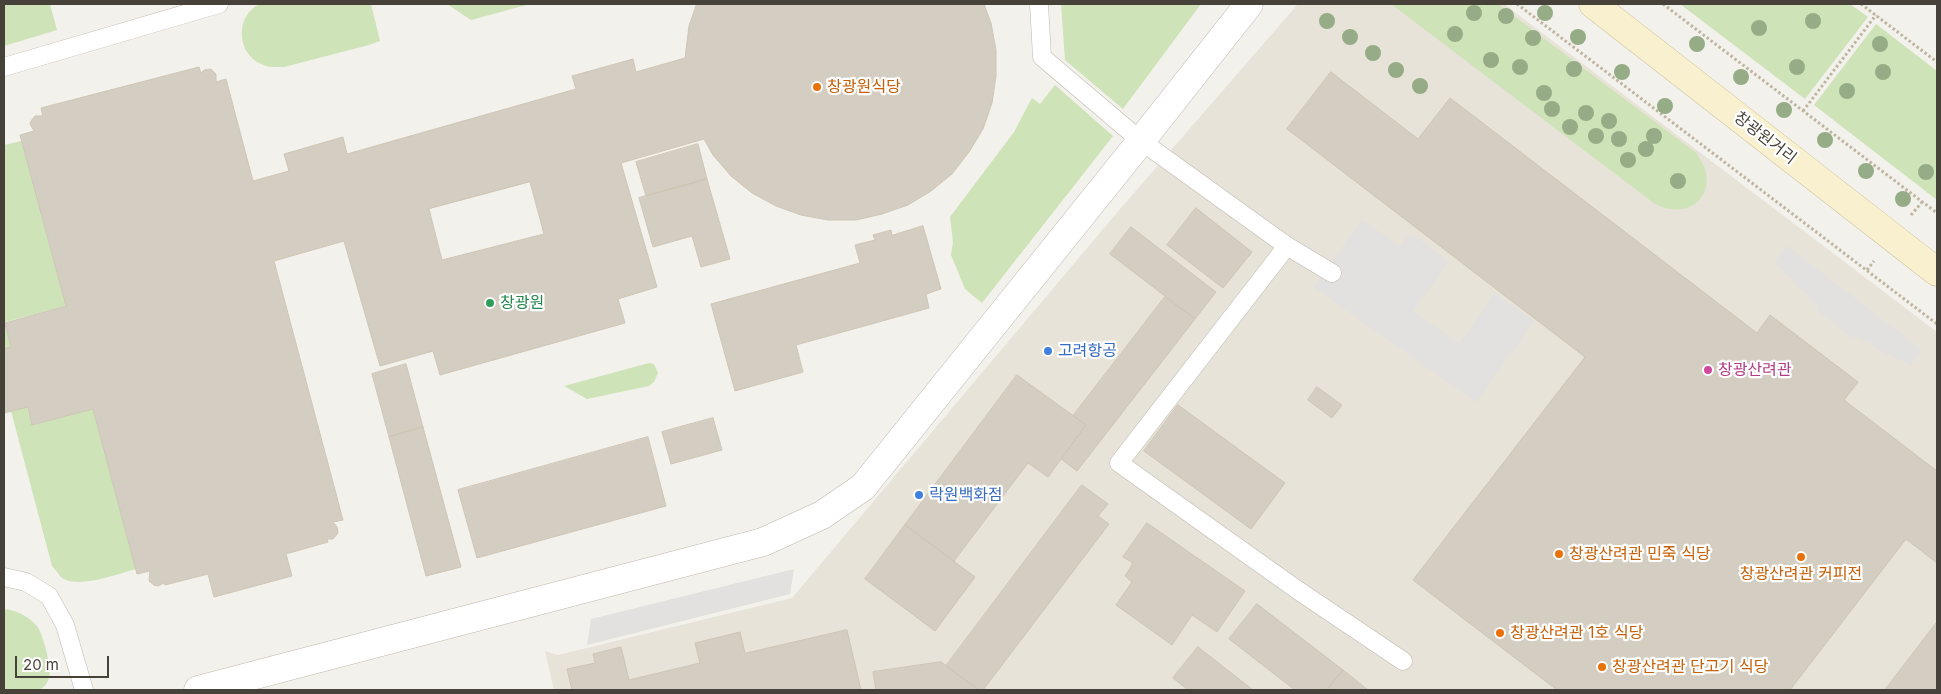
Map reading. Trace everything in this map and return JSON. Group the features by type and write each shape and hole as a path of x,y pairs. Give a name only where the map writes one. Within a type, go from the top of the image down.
{"main road":[{"name":"창광원거리","path":"1593,4 1937,272"}],"street":[{"path":"198,690 763,542 822,515 863,487 1141,141 1248,4"}],"lane":[{"path":"4,67 219,4"},
{"path":"1039,4 1042,57 1141,141 1287,246 1332,273"},
{"path":"1287,246 1119,463 1288,584 1403,661"},
{"path":"4,577 26,582 49,596 65,626 84,690"}],"path":[{"path":"1517,4 1937,324"},
{"path":"1663,4 1937,212"},
{"path":"1861,4 1937,62"},
{"path":"1804,110 1876,15"}],"shaded area":[{"path":"1298,4 1504,4 1937,332 1937,690 554,690 545,651 558,655 792,598 1120,209"},
{"path":"1362,220 1400,246 1410,233 1449,261 1413,311 1459,344 1495,293 1534,321 1476,402 1313,287"},
{"path":"1787,246 1922,350 1910,366 1900,359 1898,361 1889,354 1887,356 1868,341 1866,343 1856,336 1854,339 1816,309 1817,306 1808,299 1810,296 1791,281 1792,279 1774,263"},
{"path":"794,569 790,594 587,645 591,619"}],"green space":[{"path":"4,4 50,4 57,30 4,46"},
{"path":"260,4 371,4 380,41 284,67 266,66 253,59 247,52 242,34 246,16"},
{"path":"447,4 530,4 471,20"},
{"path":"1061,4 1201,4 1123,109 1065,60"},
{"path":"1391,4 1498,4 1695,152 1703,165 1707,177 1706,189 1701,198 1693,205 1682,209 1669,209 1655,204"},
{"path":"1680,4 1850,4 1868,17 1805,99"},
{"path":"1876,24 1937,71 1937,200 1814,105"},
{"path":"1055,85 1113,136 982,303 965,289 951,255 953,242 950,217 1014,132 1032,98 1040,104"},
{"path":"22,141 66,306 5,322 11,347 4,349 4,145"},
{"path":"649,363 654,364 658,373 654,382 649,386 587,399 564,386"},
{"path":"28,407 33,425 93,409 136,569 98,580 78,582 62,578 52,566 11,411"},
{"path":"7,609 27,617 37,626 42,636 50,673 44,687 39,690 4,690 4,610"}],"building":[{"name":"창광원","path":"697,4 984,4 991,23 996,50 996,76 992,103 983,129 969,152 952,174 931,191 908,205 856,220 828,220 801,215 776,206 752,193 731,176 713,155 704,139 621,163 657,287 618,299 625,323 440,375 433,351 380,366 344,241 274,261 343,520 333,522 337,527 338,533 333,539 327,539 328,542 286,554 292,576 214,597 208,574 165,585 164,583 158,586 154,585 149,581 150,571 137,574 93,409 32,425 28,407 4,413 4,349 11,347 5,323 66,306 20,135 34,131 30,124 35,116 43,116 41,108 199,67 201,73 204,70 211,69 216,74 216,82 226,79 253,181 289,171 284,154 343,137 347,154 576,89 572,76 633,59 636,72 685,58 689,26","holes":["530,182 544,234 442,260 429,209"]},
{"name":"창광산려관","path":"1331,72 1418,139 1450,98 1757,333 1770,315 1858,382 1844,400 1937,471 1937,563 1906,539 1790,690 1557,690 1413,580 1585,357 1287,129"},
{"path":"698,144 707,179 646,196 636,162"},
{"path":"707,179 730,259 701,267 692,236 653,247 639,198"},
{"path":"1196,208 1252,252 1223,288 1167,245"},
{"path":"923,226 941,289 926,294 929,308 796,345 803,372 735,391 711,304 860,263 855,245 875,240 873,235 891,230 892,235"},
{"path":"1131,227 1216,292 1195,319 1110,254"},
{"path":"1165,297 1195,319 1077,471 1061,459 1086,425 1073,416"},
{"path":"406,364 423,427 389,437 372,374"},
{"path":"1017,375 1086,425 1048,477 1028,463 954,561 905,525"},
{"path":"1317,387 1342,405 1332,418 1308,400"},
{"path":"1178,405 1285,483 1251,529 1144,451"},
{"path":"713,418 722,450 671,464 662,432"},
{"path":"423,427 461,567 426,576 389,437"},
{"path":"648,437 666,506 477,558 458,490"},
{"path":"1082,485 1108,504 1098,516 1109,524 983,690 979,690 946,666"},
{"path":"1147,523 1245,591 1217,632 1192,615 1172,645 1116,605 1132,582 1125,576 1133,563 1123,557"},
{"path":"905,525 975,577 935,631 865,579"},
{"path":"1257,604 1343,670 1327,690 1295,690 1229,639"},
{"path":"1937,622 1937,690 1885,690"},
{"path":"847,630 861,690 572,690 567,669 595,663 593,654 621,647 629,680 700,663 695,643 740,632 745,653"},
{"path":"1198,647 1253,690 1188,690 1173,678"},
{"path":"941,662 979,690 876,690 873,672"},
{"path":"1343,670 1368,690 1327,690"}],"place":[{"name":"창광원식당","path":"817,87"},
{"name":"창광원","path":"490,303"},
{"name":"고려항공","path":"1048,351"},
{"name":"창광산려관","path":"1708,370"},
{"name":"락원백화점","path":"919,495"},
{"name":"창광산려관 민죽 식당","path":"1559,554"},
{"name":"창광산려관 커피전","path":"1801,557"},
{"name":"창광산려관 1호 식당","path":"1500,633"},
{"name":"창광산려관 단고기 식당","path":"1602,667"}]}
